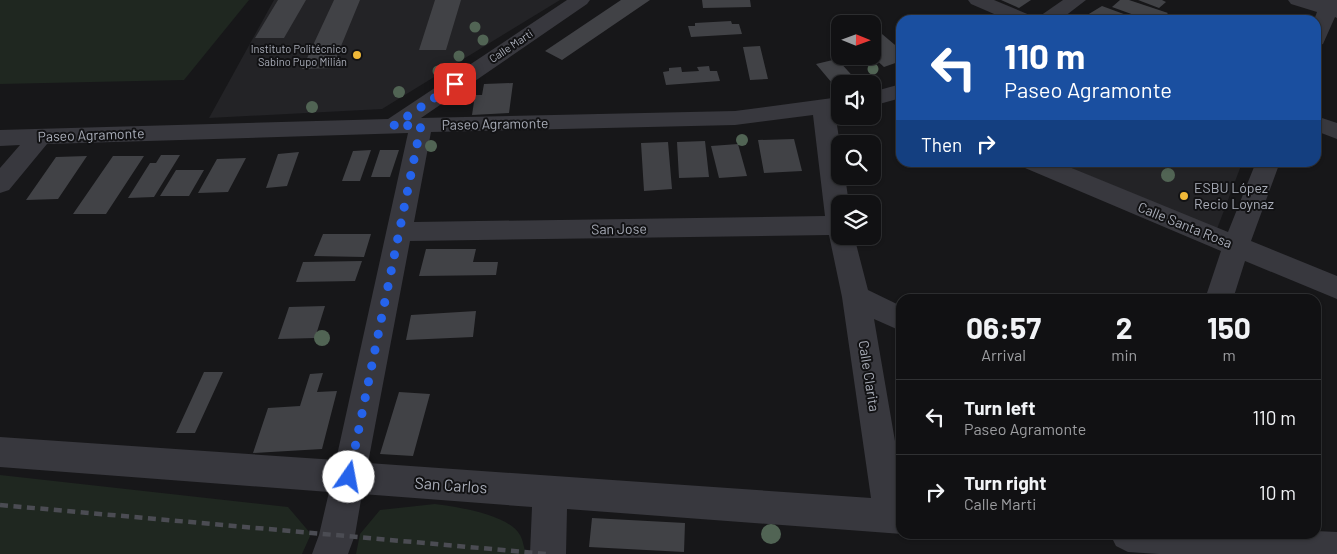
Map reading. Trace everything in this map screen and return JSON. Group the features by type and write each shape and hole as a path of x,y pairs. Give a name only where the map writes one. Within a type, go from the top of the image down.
{"street":[{"name":"Calle Marti","path":"407,125 580,0"},
{"path":"978,0 1013,15"},
{"path":"1054,15 1076,0"},
{"path":"1298,0 1332,7 1321,30"},
{"path":"881,96 896,93"},
{"path":"881,101 896,106"},
{"name":"Paseo Agramonte","path":"0,138 407,125 735,118 831,106"},
{"path":"330,554 337,536 400,232 407,125"},
{"name":"Calle Clarita","path":"832,125 837,195"},
{"path":"1321,125 1337,130"},
{"path":"0,184 40,137"},
{"name":"Calle Santa Rosa","path":"1045,167 1337,288"},
{"path":"1221,294 1236,246 1266,167"},
{"name":"San Jose","path":"400,232 831,231"},
{"name":"Calle Clarita","path":"843,245 856,297 896,517"},
{"path":"856,297 896,317"},
{"name":"San Carlos","path":"0,452 896,517"},
{"path":"548,554 550,492"},
{"path":"1200,539 1337,550"}],"shaded area":[{"path":"0,0 249,0 184,80 0,84"},
{"name":"Instituto Politécnico Sabino Pupo Milián","path":"274,0 560,0 382,109 209,118"},
{"name":"ESBU López Recio Loynaz","path":"1069,167 1240,167 1217,229"},
{"path":"0,475 288,507 311,534 302,554 0,554"},
{"path":"435,504 481,513 505,522 520,535 526,554 356,554 360,534 380,510"}],"building":[{"path":"278,0 306,0 284,38 255,38"},
{"path":"334,0 360,0 332,68 302,69"},
{"path":"435,0 461,0 446,50 419,50"},
{"path":"621,0 650,0 562,60 545,51"},
{"path":"702,0 750,0 751,7 703,8"},
{"path":"1001,0 1031,0 1019,8"},
{"path":"1120,0 1129,0 1168,13 1166,15 1134,15 1112,7"},
{"path":"1138,0 1162,0 1166,2 1159,8"},
{"path":"1102,6 1126,15 1087,15"},
{"path":"731,21 732,24 739,24 742,34 691,37 688,26 695,26 695,23"},
{"path":"882,34 896,46 896,63 884,67 881,64"},
{"path":"760,46 768,79 750,80 743,47"},
{"path":"831,60 831,65 842,65 852,75 831,75 831,82 816,64"},
{"path":"709,66 710,71 717,71 720,81 666,85 663,72 669,71 669,68 681,67 682,72 699,71 697,67"},
{"path":"513,83 509,113 472,115 475,95 482,95 484,84"},
{"path":"794,139 802,171 764,173 758,140"},
{"path":"705,141 709,177 679,178 677,142"},
{"path":"668,142 672,189 644,191 641,143"},
{"path":"738,144 747,176 719,178 711,146"},
{"path":"371,150 360,181 342,181 353,151"},
{"path":"380,150 399,150 390,177 371,177"},
{"path":"299,152 287,186 266,188 278,154"},
{"path":"161,155 180,155 154,197 128,198 150,163 156,163"},
{"path":"87,156 58,199 26,200 56,157"},
{"path":"113,156 144,156 106,214 73,214"},
{"path":"246,158 228,192 198,193 217,159"},
{"path":"176,170 204,170 189,196 160,196"},
{"path":"323,234 371,234 364,257 314,256"},
{"path":"426,249 476,249 473,262 498,262 496,275 419,276"},
{"path":"362,261 355,281 296,282 303,262"},
{"path":"325,306 315,338 278,339 289,307"},
{"path":"476,311 473,337 406,340 411,315"},
{"path":"204,372 223,372 195,433 176,433"},
{"path":"323,373 317,392 337,391 322,449 253,453 268,408 300,406 310,374"},
{"path":"399,392 430,394 413,456 380,454"},
{"path":"592,518 685,523 684,552 589,547"}],"railway":[{"path":"0,505 547,554"}],"place":[{"name":"Instituto Politécnico Sabino Pupo Milián","path":"357,55"},
{"name":"ESBU López Recio Loynaz","path":"1184,196"}],"route":[{"path":"349,477 421,125 393,126 455,84"}]}
